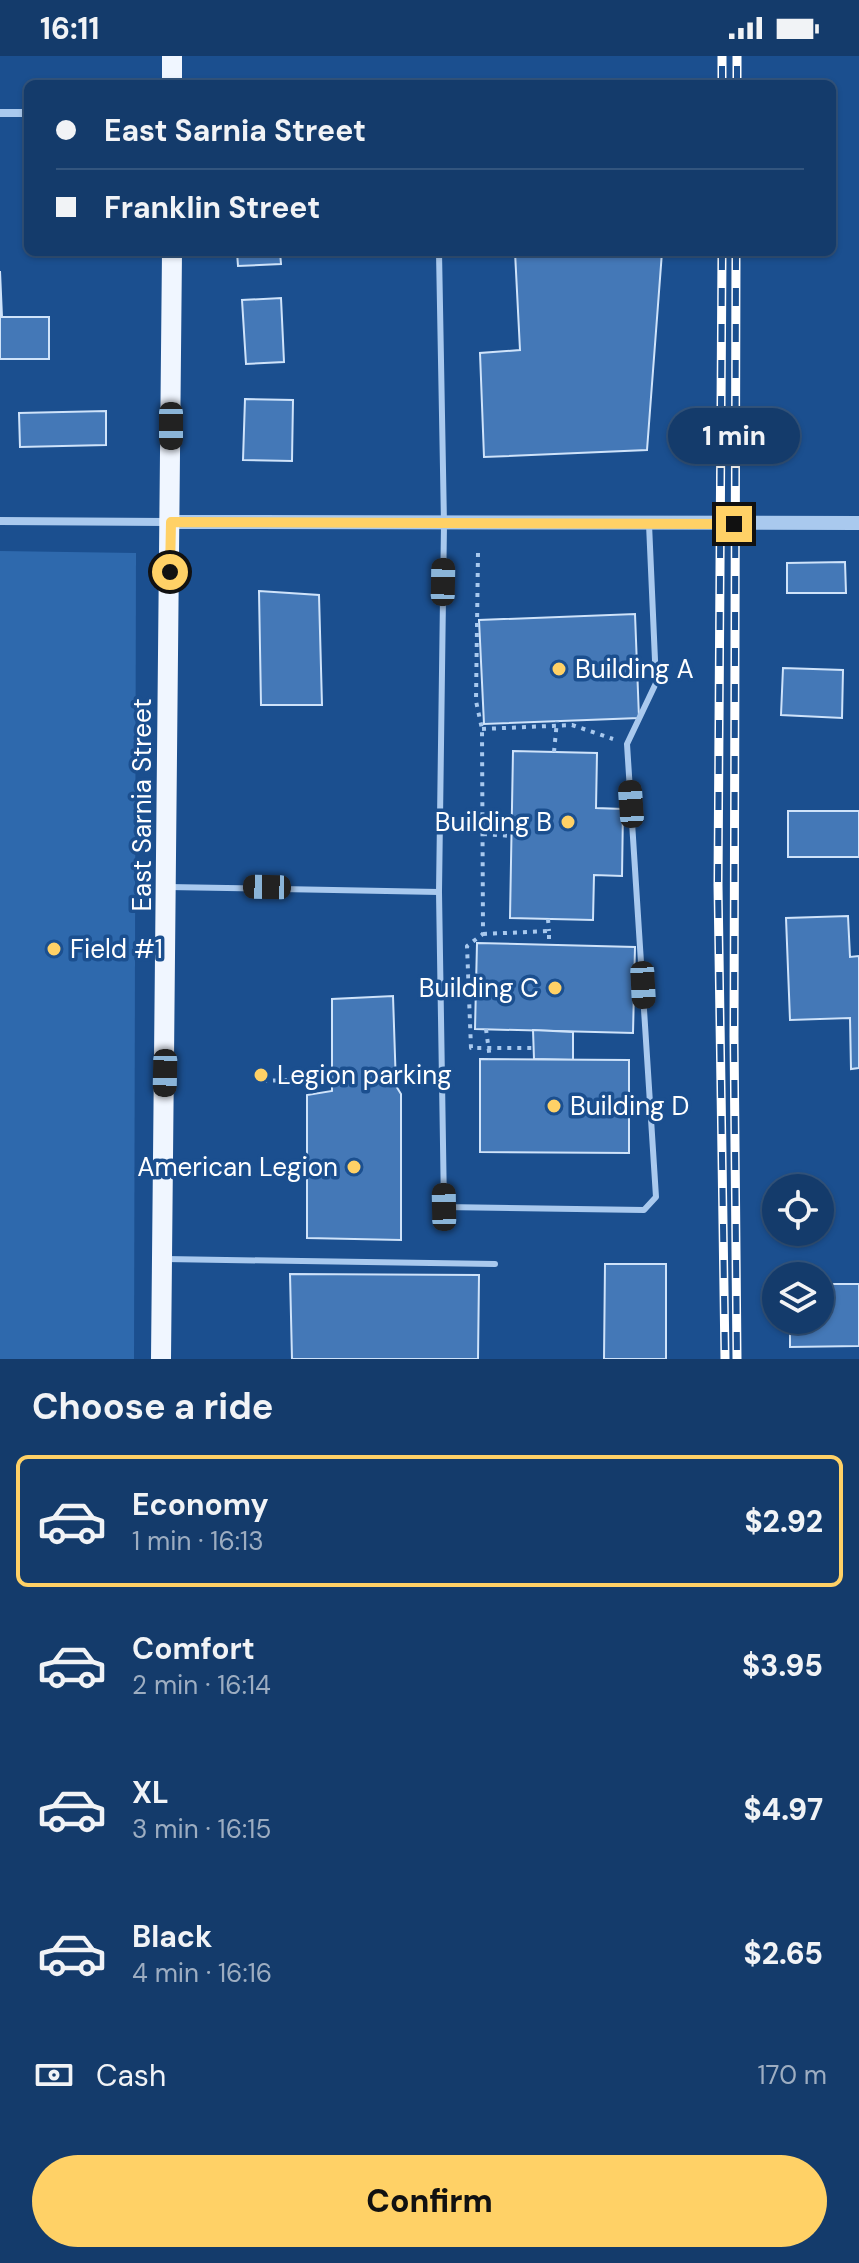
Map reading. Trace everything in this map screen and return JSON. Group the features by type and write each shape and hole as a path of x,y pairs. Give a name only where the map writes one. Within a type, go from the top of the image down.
{"main road":[{"path":"172,56 172,80"},
{"name":"East Sarnia Street","path":"161,1359 172,256"}],"street":[{"path":"0,113 24,113"},
{"path":"0,521 859,523"}],"lane":[{"path":"439,256 444,524 439,892 444,1207 644,1210 656,1197 627,744 656,683 649,524"},
{"path":"168,887 439,892"},
{"path":"162,1259 495,1264"}],"path":[{"path":"478,553 476,701 482,729 483,934"},
{"path":"554,752 557,724"},
{"path":"482,729 572,725 627,744"},
{"path":"483,834 512,836"},
{"path":"548,919 549,945"},
{"path":"533,1048 471,1048 467,946 483,934 549,931"},
{"path":"486,1029 490,1059"},
{"path":"263,1081 332,1078"}],"shaded area":[{"path":"0,551 136,553 134,1359 0,1359"}],"building":[{"path":"237,256 280,256 281,264 238,266"},
{"path":"515,256 662,256 647,450 484,457 480,353 520,350"},
{"path":"0,271 2,317 49,317 49,359 0,359"},
{"path":"281,298 284,362 246,364 242,300"},
{"path":"245,399 293,400 292,461 243,460"},
{"path":"106,411 106,445 20,447 19,413"},
{"path":"845,562 846,593 787,593 787,563"},
{"path":"259,591 319,595 322,705 261,705"},
{"name":"Building A","path":"635,614 639,718 484,724 479,620"},
{"path":"783,668 843,670 842,718 781,715"},
{"name":"Building B","path":"513,751 597,753 596,808 623,809 622,876 594,875 593,920 510,918"},
{"path":"788,811 859,811 859,857 788,857"},
{"path":"848,916 850,957 859,956 859,1068 851,1069 850,1018 790,1020 786,918"},
{"name":"Building C","path":"477,943 635,947 633,1033 475,1029"},
{"name":"American Legion","path":"393,996 396,1086 401,1094 401,1240 307,1238 307,1095 332,1091 332,999"},
{"path":"533,1030 573,1032 573,1060 534,1059"},
{"name":"Building D","path":"480,1059 629,1060 629,1153 480,1152"},
{"path":"605,1264 666,1264 666,1359 604,1359"},
{"path":"290,1274 479,1275 478,1359 292,1359"},
{"path":"834,1284 859,1284 859,1346 790,1347 790,1334 834,1334"}],"railway":[{"path":"722,56 722,80"},
{"path":"737,56 737,80"},
{"path":"722,256 718,885 725,1359"},
{"path":"736,256 734,1037 737,1359"}],"place":[{"name":"Building A","path":"559,669"},
{"name":"Building B","path":"568,822"},
{"name":"Field #1","path":"54,949"},
{"name":"Building C","path":"555,988"},
{"name":"Legion parking","path":"261,1075"},
{"name":"Building D","path":"554,1106"},
{"name":"American Legion","path":"354,1167"}],"route":[{"path":"170,572 171,522 734,524"}]}
